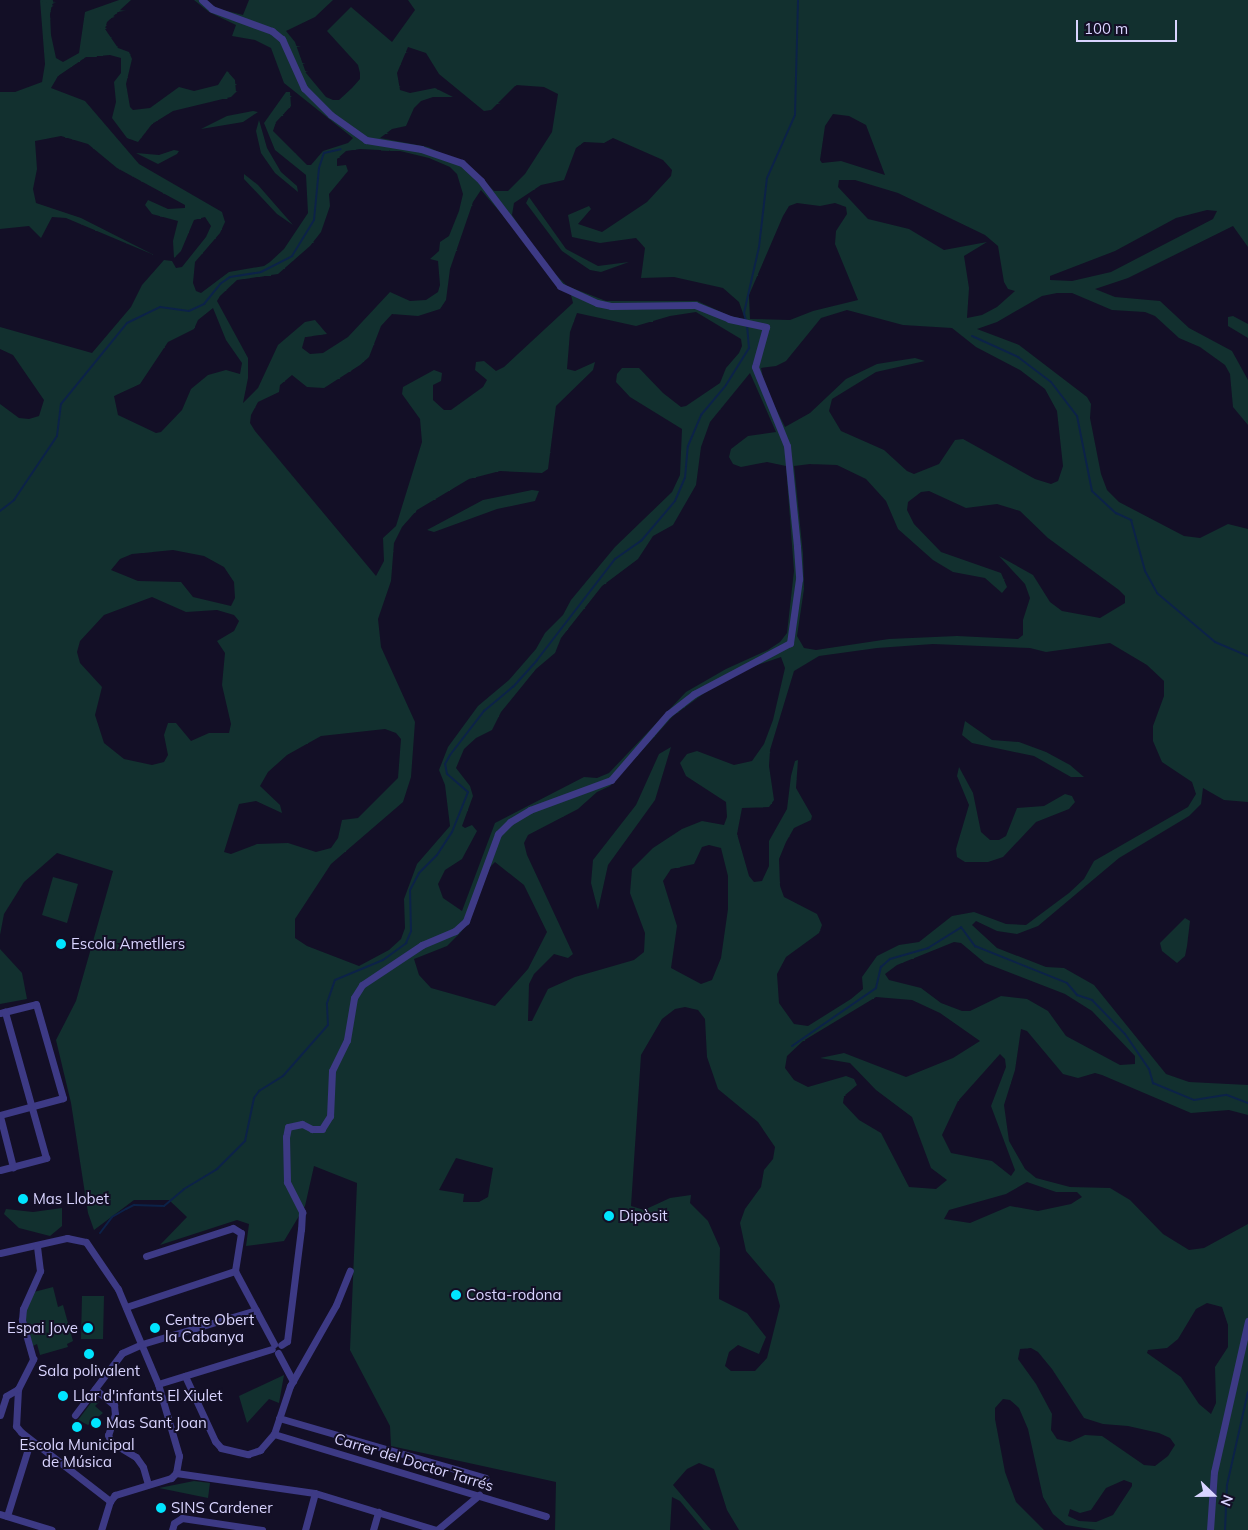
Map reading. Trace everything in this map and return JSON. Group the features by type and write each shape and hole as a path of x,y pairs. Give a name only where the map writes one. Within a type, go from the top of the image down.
{"street":[{"path":"158,1384 276,1348 287,1341 302,1229 302,1212 286,1175 286,1137 288,1127 302,1124 312,1129 322,1129 330,1116 332,1071 347,1040 354,998 362,985 422,945 455,931 466,921 498,834 510,822 530,810 611,780 668,714 694,694 790,643 798,579 790,463 784,436 756,376 757,355 766,326 742,321 695,305 611,306 597,303 560,286 481,181 462,163 422,149 366,140 331,115 304,88 282,39 272,31 212,9 202,0"},
{"path":"0,1170 46,1158 31,1106 2,1013 36,1004 63,1098 31,1106 0,1116 13,1166"},
{"path":"146,1256 234,1228 241,1233 235,1271 293,1381"},
{"path":"0,1253 78,1238 94,1249 126,1307 158,1384 179,1456 176,1473 171,1478 124,1490 110,1501 101,1530"},
{"path":"37,1245 40,1270 23,1308 22,1320 33,1359 18,1389 16,1426 30,1442 110,1501"},
{"path":"126,1307 235,1271"},
{"path":"185,1376 214,1441 221,1448 248,1454 260,1450 274,1434 293,1381 336,1304 350,1271"},
{"path":"76,1415 122,1353 142,1344 256,1310"},
{"path":"1210,1530 1214,1472 1248,1320"},
{"path":"0,1415 6,1396 18,1389"},
{"path":"95,1389 114,1405 115,1414 108,1435 111,1442 136,1458 143,1468 148,1484"},
{"path":"279,1418 484,1478"},
{"name":"Carrer del Doctor Tarrés","path":"274,1434 546,1516"},
{"path":"30,1442 4,1515 42,1529 52,1530"},
{"path":"176,1473 315,1493 436,1530 479,1495"},
{"path":"305,1530 315,1493"},
{"path":"373,1530 378,1512"},
{"path":"173,1526 182,1518 262,1530"}],"green space":[{"path":"40,0 53,0 50,14 51,35 56,58 63,62 79,53 85,12 119,0 131,0 107,22 105,29 118,48 129,52 132,59 126,84 130,107 133,110 150,108 179,87 194,91 218,85 227,71 235,80 236,92 231,97 173,111 152,124 138,142 127,138 112,118 116,102 114,82 121,73 121,58 110,55 86,57 58,76 51,88 85,101 139,164 222,212 225,222 220,233 195,262 193,283 196,291 201,293 229,272 264,266 270,262 284,249 308,213 306,175 275,150 264,123 286,92 290,92 291,106 276,122 273,131 307,165 311,165 323,151 348,143 353,138 284,83 271,48 255,40 232,36 236,25 209,12 194,0 204,0 215,8 243,15 249,0 333,0 315,17 286,31 295,42 306,73 326,97 339,100 360,79 360,73 358,65 327,31 351,7 392,42 415,10 408,0 1248,0 1248,247 1233,226 1128,278 1095,289 1115,297 1160,301 1189,328 1232,351 1248,380 1248,425 1233,407 1230,374 1225,365 1200,347 1179,338 1155,316 1145,312 1112,310 1072,293 1057,293 1042,296 997,322 977,329 1019,345 1087,397 1091,404 1090,418 1101,474 1107,490 1119,502 1184,536 1200,538 1228,524 1248,529 1248,802 1224,800 1203,788 1201,804 1189,816 1119,858 1038,926 1017,934 997,931 976,921 972,925 997,948 1046,967 1064,968 1094,985 1166,1074 1189,1082 1248,1085 1248,1115 1229,1110 1191,1113 1102,1075 1095,1073 1078,1078 1063,1074 1027,1031 1021,1029 1015,1070 1004,1105 1009,1141 1025,1169 1036,1178 1070,1187 1110,1188 1130,1200 1163,1234 1189,1250 1204,1248 1248,1224 1248,1530 1096,1530 1066,1525 1053,1514 1043,1497 1028,1429 1019,1408 1010,1400 1003,1399 995,1408 995,1419 1005,1472 1016,1502 1044,1530 739,1530 727,1510 714,1469 699,1463 687,1469 673,1485 711,1530 704,1530 680,1501 672,1497 670,1530 555,1530 556,1482 391,1446 390,1426 350,1350 357,1183 314,1166 305,1206 284,1241 246,1246 249,1224 237,1220 160,1245 187,1217 169,1200 134,1200 94,1230 88,1213 71,1103 56,1040 76,1001 113,871 57,853 24,882 4,914 0,935 0,404 19,418 29,419 39,416 44,400 13,355 0,349 0,327 92,353 131,307 142,285 164,260 172,261 176,268 182,267 206,237 211,226 205,217 194,220 181,251 174,258 173,241 178,221 152,214 145,205 148,200 168,209 185,208 185,205 117,168 88,144 61,136 35,141 37,169 33,189 36,203 81,218 154,255 66,218 52,217 41,238 29,226 0,229 0,92 15,92 42,82 45,64","holes":["408,47 426,53 439,74 484,111 491,110 516,85 544,87 558,94 552,132 525,174 508,191 494,191 469,166 428,147 380,138 392,129 406,126 414,108 421,101 433,97 453,97 435,88 410,93 400,90 397,73","833,114 849,116 866,125 885,175 841,161 822,163 820,160 825,126","613,138 663,160 672,170 671,176 647,202 602,232 578,224 591,209 589,206 568,215 572,237 600,243 636,238 645,248 641,278 674,277 723,288 739,302 745,319 730,316 697,301 606,301 567,286 548,267 512,215 514,203 541,185 564,180 576,148 584,142 604,143","360,149 400,151 429,158 450,167 457,174 463,194 459,211 449,236 440,242 439,251 430,259 438,261 440,285 438,292 426,300 410,301 390,292 348,337 323,353 310,354 302,348 305,337 327,334 315,320 305,322 278,345 258,388 243,403 248,378 248,358 217,301 237,280 278,274 310,246 321,232 330,206 329,194 348,171 346,165 337,166 337,159 346,151","839,180 855,180 898,193 985,235 998,246 1004,282 1008,289 1015,291 997,307 982,315 967,318 969,288 964,256 987,242 944,250 909,229 868,219 838,187","481,190 523,239 552,281 571,295 573,303 504,367 496,371 484,361 476,362 475,370 487,380 483,387 451,410 444,410 433,400 433,385 441,381 442,373 434,370 403,387 402,394 420,419 422,442 396,526 383,538 384,561 376,576 255,431 250,423 251,415 258,402 279,392 280,385 292,375 307,387 324,388 360,365 369,357 381,326 392,314 418,316 440,309 446,300 450,269 473,202","797,203 820,206 835,203 846,207 847,214 836,231 835,244 858,300 813,311 790,320 750,319 749,295 789,206","1207,210 1217,211 1213,219 1111,272 1072,281 1050,280 1050,276 1115,251 1176,218","213,308 226,340 242,363 240,374 226,370 208,375 191,389 182,410 161,432 156,433 118,415 114,396 140,384 168,342 194,329 198,320","847,310 903,325 952,328 976,347 1020,370 1045,389 1057,411 1063,466 1058,481 1051,484 1035,479 963,439 955,440 939,464 914,474 907,471 884,450 841,431 829,411 832,399 876,372 925,361 915,358 877,364 846,379 810,413 785,427 765,387 761,368 776,366 786,361 821,318","696,312 741,339 742,346 739,353 726,368 720,383 686,406 681,407 663,393 639,368 622,368 617,374 616,382 630,397 682,429 680,475 672,492 615,547 571,600 563,615 545,633 536,649 509,680 478,706 448,747 439,770 445,785 450,826 417,864 404,899 405,928 401,939 389,950 359,966 307,946 295,938 295,919 331,864 403,802 411,777 415,722 381,647 378,619 391,581 394,543 402,527 417,510 469,479 500,471 542,473 548,469 556,406 593,370 595,362 575,371 567,369 570,332 577,313 636,326 670,316","750,373 776,432 748,436 731,449 729,457 733,464 741,467 767,462 786,466 794,571 787,633 780,642 768,650 726,669 686,692 609,773 597,778 584,777 495,823 462,911 443,898 438,884 445,870 462,859 477,831 472,825 465,828 462,826 473,796 470,786 456,768 464,749 476,738 492,730 501,712 536,669 555,653 561,638 602,586 638,559 653,536 673,525 696,485 701,447 710,422","810,464 837,465 866,479 886,501 898,529 933,560 953,572 985,578 1002,593 1007,587 1001,573 941,552 914,524 907,510 908,502 921,492 929,491 966,508 997,504 1020,511 1048,538 1125,596 1125,603 1100,618 1062,611 1050,602 1033,575 999,556 1025,584 1030,598 1023,620 1023,635 1018,639 957,636 889,639 816,650 804,648 797,636 804,589 803,554 794,466","173,550 204,556 224,567 234,582 235,598 231,606 193,597 181,582 138,581 111,570 120,559 132,554","152,597 186,612 217,610 234,615 239,621 234,631 217,641 225,653 222,685 231,724 229,733 209,733 191,741 176,723 168,723 164,735 168,755 164,762 152,765 124,759 104,743 95,715 102,687 80,663 77,652 80,641 104,615","1110,643 1147,665 1164,681 1164,696 1153,726 1153,741 1162,762 1192,782 1196,794 1188,807 1094,861 1084,879 1069,893 1026,925 1006,924 974,912 952,916 919,942 899,945 877,956 862,977 863,989 851,999 808,1026 794,1024 779,1003 777,974 786,957 819,933 822,925 817,914 784,897 780,886 779,859 786,842 794,828 811,820 812,816 796,788 798,760 795,761 791,776 787,809 769,841 769,866 762,881 754,882 749,876 737,834 742,808 769,807 774,800 769,766 770,750 794,671 819,656 877,648 933,644 1030,648 1046,652","781,657 785,668 773,720 764,744 752,761 734,765 697,751 687,754 680,763 686,776 726,802 727,817 724,825 702,821 682,829 653,848 632,869 630,893 645,933 644,952 634,960 575,977 548,989 532,1021 528,1021 529,984 534,974 554,954 568,958 573,954 527,855 524,843 528,835 578,809 597,792 610,786 673,716 718,683 749,668","385,729 396,733 401,739 398,778 358,818 342,820 338,838 331,848 316,852 288,843 257,844 231,854 224,852 239,804 256,801 282,813 280,805 260,786 268,772 287,755 321,736","709,845 721,848 728,876 728,909 721,958 712,980 701,984 671,968 677,926 663,881 671,869 694,864 702,847","495,862 524,885 547,932 528,969 495,1006 431,988 419,975 414,959 447,946 461,932 472,915 490,867","954,942 961,943 985,963 1065,994 1092,1011 1135,1056 1135,1064 1120,1065 1066,1036 1048,1011 1027,999 1001,996 970,1011 962,1011 941,1003 921,988 889,980 885,974 897,965","876,997 912,1000 940,1013 980,1041 953,1058 906,1077 844,1053 820,1058 850,1063 876,1090 912,1117 931,1168 947,1180 936,1189 909,1187 881,1133 859,1120 843,1103 844,1096 857,1085 854,1079 846,1076 808,1087 794,1080 785,1068 787,1056 803,1041","685,1007 698,1010 705,1019 707,1057 718,1089 758,1122 775,1147 773,1159 764,1170 761,1187 745,1209 740,1223 746,1251 774,1284 780,1306 767,1358 755,1371 731,1371 725,1366 729,1352 738,1345 759,1354 766,1337 747,1313 719,1299 720,1248 708,1221 690,1203 691,1195 670,1198 644,1210 631,1206 641,1055 662,1019 675,1009","1000,1054 1005,1059 1006,1067 991,1106 1015,1170 1011,1176 992,1161 951,1153 942,1135 958,1101","456,1158 493,1168 488,1197 479,1202 463,1202 464,1194 439,1190","1027,1182 1056,1192 1077,1192 1082,1197 1071,1204 1038,1211 1010,1206 970,1223 944,1219 949,1210 1006,1194","1207,1303 1222,1307 1228,1325 1228,1347 1215,1367 1216,1403 1211,1414 1199,1404 1181,1377 1147,1353 1148,1350 1167,1348 1178,1339 1196,1309","1031,1348 1038,1352 1052,1369 1084,1418 1103,1424 1128,1426 1159,1433 1170,1438 1175,1445 1168,1456 1155,1466 1144,1465 1102,1436 1085,1435 1070,1442 1057,1439 1051,1430 1052,1414 1036,1384 1018,1359 1020,1349","1124,1480 1132,1483 1132,1486 1113,1515 1096,1522 1079,1521 1068,1516 1070,1509 1080,1513 1091,1510 1106,1488"]},
{"path":"253,111 258,112 243,122 201,129 227,116"},
{"path":"259,120 267,148 281,172 297,186 298,192 275,173 261,153 256,131"},
{"path":"174,150 179,151 158,164 136,153 159,155"},
{"path":"244,174 258,185 293,225 277,214 244,179"},
{"path":"529,197 566,249 598,266 629,262 601,272 590,270 562,251 526,203"},
{"path":"1233,316 1248,324 1248,338 1228,326 1228,317"},
{"path":"532,490 539,491 535,501 497,509 434,532 427,530 483,500"},
{"path":"965,721 992,740 1019,742 1046,752 1070,765 1084,777 1071,777 1034,756 972,743 962,735"},
{"path":"671,747 655,800 608,865 598,910 591,883 593,860 636,805 659,754"},
{"path":"959,767 973,793 981,832 990,840 999,840 1006,836 1017,808 1044,806 1065,794 1072,796 1075,802 1069,809 1036,822 1003,857 988,862 965,862 957,857 956,849 969,805 957,776"},
{"path":"53,877 78,884 67,923 42,915"},
{"path":"1185,918 1190,921 1187,946 1185,956 1177,963 1162,951 1160,943"},
{"path":"0,949 22,973 27,999 0,1004"},
{"path":"62,1208 62,1226 50,1236 19,1228 4,1214 6,1209 33,1212"},
{"path":"53,1287 58,1307 63,1305 73,1341 67,1344 68,1347 40,1355 37,1344 33,1346 25,1316 26,1309 34,1292"},
{"path":"82,1296 104,1296 103,1339 81,1339"},
{"path":"284,1375 279,1403 269,1399 247,1423 239,1396"},
{"path":"94,1399 99,1402 95,1406 103,1413 88,1425 78,1420"},
{"path":"194,1481 210,1483 208,1498 159,1488"}],"waterway":[{"path":"746,321 744,313 759,247 767,178 795,115 798,0"},
{"path":"0,511 14,500 57,436 61,404 127,323 160,307 189,311 204,304 220,284 230,277 261,272 292,256 314,220 319,168 324,153 341,149"},
{"path":"100,1233 112,1217 126,1209 134,1205 164,1206 184,1189 217,1169 245,1141 254,1098 259,1091 283,1076 328,1025 327,1003 335,980 383,960 406,943 411,931 410,890 419,873 437,855 452,832 468,792 447,774 445,764 484,711 513,687 537,660 615,559 641,541 675,501 685,478 688,446 701,415 726,385 749,348 747,326"},
{"path":"972,336 1018,357 1051,382 1077,416 1092,491 1116,513 1131,520 1145,571 1157,593 1215,642 1248,656"},
{"path":"792,1046 876,988 881,967 890,959 928,948 961,927 975,946 1067,983 1077,995 1092,1000 1125,1034 1149,1069 1153,1083 1194,1100 1227,1095 1248,1103"},
{"path":"1225,1530 1227,1485 1248,1392"}],"place":[{"name":"Escola Ametllers","path":"61,944"},
{"name":"Mas Llobet","path":"23,1199"},
{"name":"Dipòsit","path":"609,1216"},
{"name":"Costa-rodona","path":"456,1295"},
{"name":"Espai Jove","path":"88,1328"},
{"name":"Centre Obert la Cabanya","path":"155,1328"},
{"name":"Sala polivalent","path":"89,1354"},
{"name":"Llar d'infants El Xiulet","path":"63,1396"},
{"name":"Mas Sant Joan","path":"96,1423"},
{"name":"Escola Municipal de Música","path":"77,1427"},
{"name":"SINS Cardener","path":"161,1508"}]}
